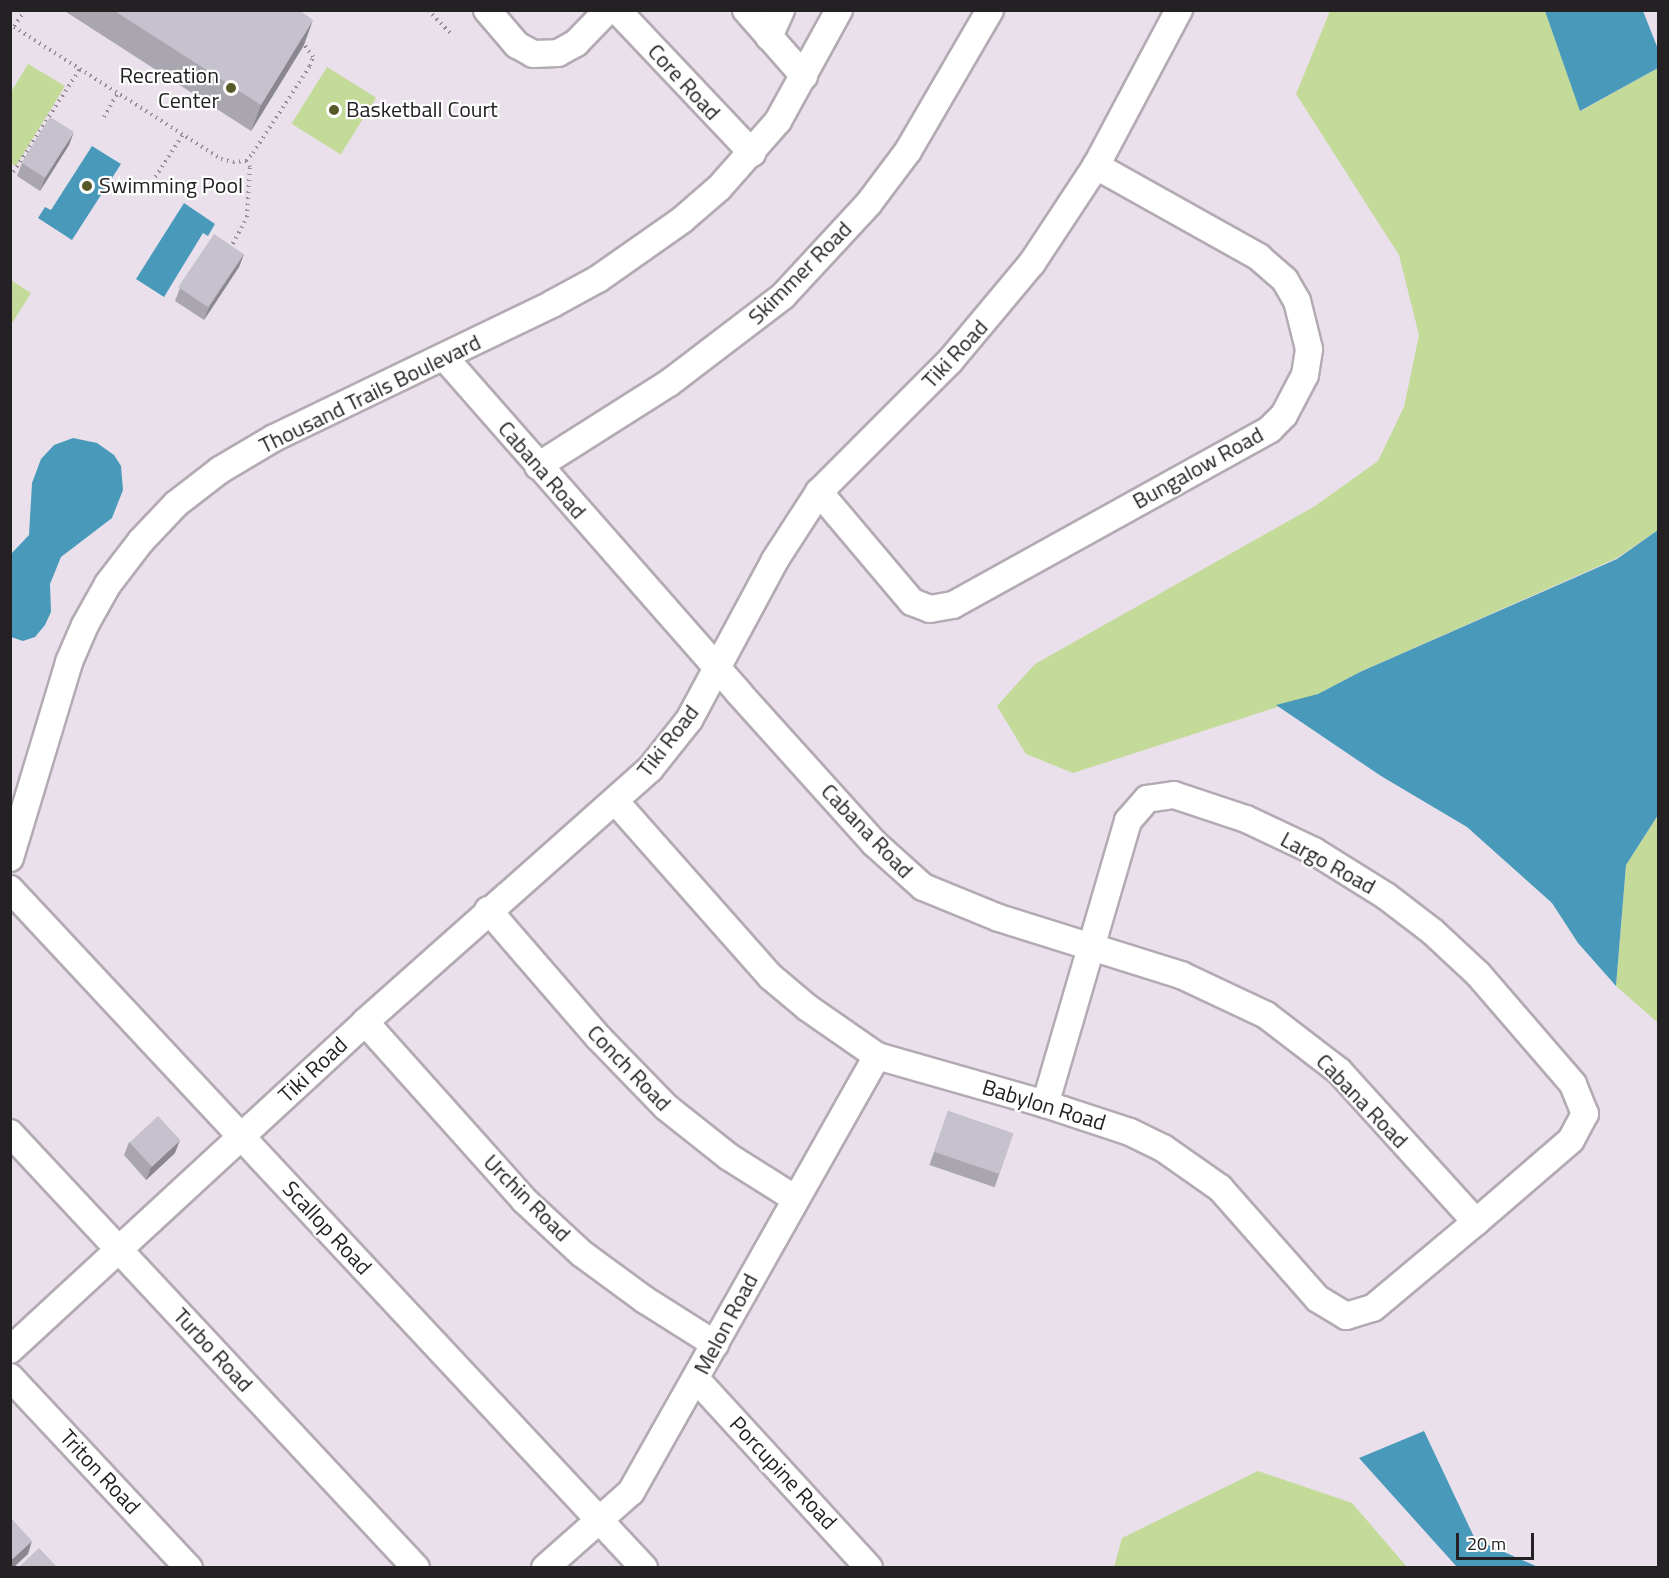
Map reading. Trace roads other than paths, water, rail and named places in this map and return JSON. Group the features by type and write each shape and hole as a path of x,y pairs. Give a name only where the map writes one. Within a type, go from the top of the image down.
{"lane":[{"path":"487,10 517,45 533,54 558,53 576,43 608,10"},
{"name":"Core Road","path":"617,10 752,153"},
{"path":"746,10 804,76"},
{"path":"769,37 781,10"},
{"name":"Thousand Trails Boulevard","path":"10,858 81,634 108,584 141,541 176,504 220,470 274,438 445,358 598,279 682,220 752,153 777,121 839,10"},
{"name":"Skimmer Road","path":"538,466 679,376 783,297 869,203 908,151 990,10"},
{"name":"Tiki Road","path":"10,1350 488,910 616,802 671,745 719,669 775,560 819,492 989,318 1032,263 1096,166 1179,10"},
{"name":"Bungalow Road","path":"819,492 912,602 930,609 953,605 1270,429 1284,415 1305,375 1309,349 1297,301 1285,280 1259,257 1096,166"},
{"name":"Cabana Road","path":"445,358 538,466 874,843 923,887 961,904 1181,975 1274,1020 1339,1071 1476,1222"},
{"name":"Largo Road","path":"1045,1104 1089,946 1128,821 1147,800 1161,795 1174,795 1246,819 1314,851 1386,896 1478,974 1581,1098 1585,1114 1571,1140 1476,1222"},
{"name":"Babylon Road","path":"616,802 771,977 808,1008 877,1056 1045,1104 1130,1132 1191,1166 1252,1220 1318,1299 1346,1316 1373,1308 1476,1222"},
{"name":"Scallop Road","path":"10,889 644,1568"},
{"name":"Conch Road","path":"488,910 599,1038 666,1107 729,1157 794,1198"},
{"name":"Urchin Road","path":"365,1022 524,1200 581,1253 645,1300 715,1344"},
{"name":"Melon Road","path":"545,1568 598,1518 632,1492 794,1198 877,1056"},
{"name":"Turbo Road","path":"10,1133 416,1568"},
{"name":"Triton Road","path":"10,1377 189,1568"},
{"name":"Porcupine Road","path":"696,1379 869,1568"}],"water":[{"path":"1545,11 1643,11 1658,49 1658,68 1580,111"},
{"name":"Swimming Pool","path":"92,146 121,164 72,240 38,218 45,207 51,210"},
{"name":"Swimming Pool","path":"184,203 215,224 208,236 203,233 164,297 136,279"},
{"path":"73,438 97,443 114,455 121,466 123,490 112,518 61,557 50,584 51,612 45,625 35,637 23,641 11,637 11,554 29,535 32,483 41,459 54,445"},
{"path":"1658,530 1658,815 1626,865 1616,986 1578,943 1552,903 1467,827 1381,776 1276,705 1318,694 1360,672 1617,559"},
{"path":"1424,1431 1475,1539 1538,1567 1457,1567 1359,1458"}],"place":[{"name":"Recreation Center","path":"231,88"},
{"name":"Basketball Court","path":"334,110"},
{"name":"Swimming Pool","path":"87,186"}]}
